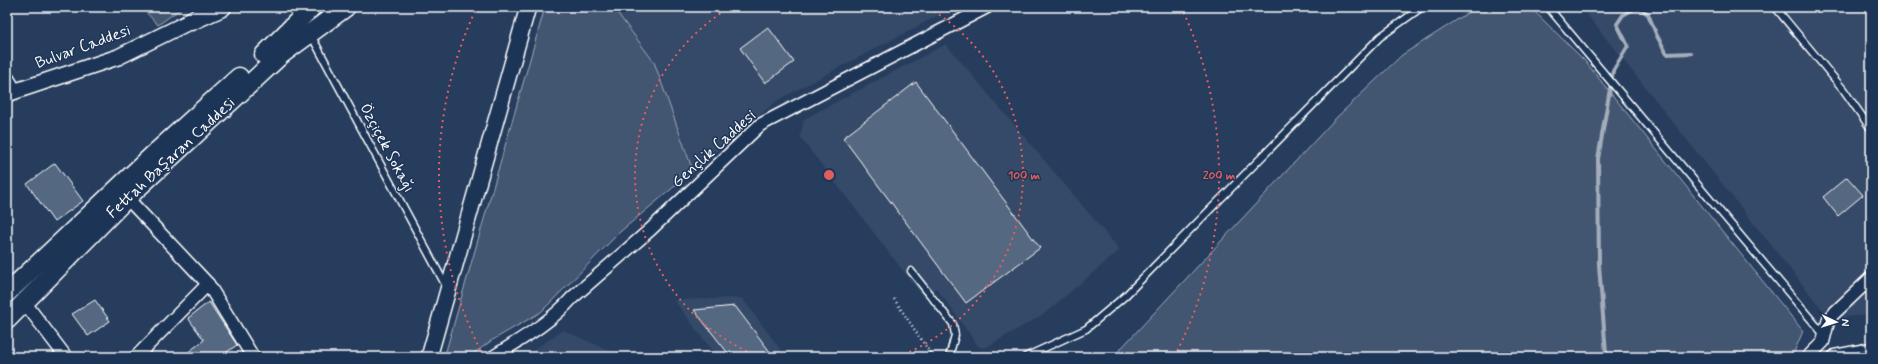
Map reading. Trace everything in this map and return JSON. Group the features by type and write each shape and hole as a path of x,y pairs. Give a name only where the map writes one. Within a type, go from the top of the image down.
{"main road":[{"path":"191,21 222,7"},
{"name":"Fettah Başaran Caddesi","path":"7,293 154,154 282,39 307,22 346,7"},
{"name":"Fettah Başaran Caddesi","path":"7,320 127,198 282,54 307,22"}],"street":[{"path":"191,21 208,7"},
{"path":"429,357 528,7"},
{"name":"Gençlik Caddesi","path":"492,357 527,335 563,308 572,298 651,229 760,125 987,7"},
{"name":"Bulvar Caddesi","path":"11,92 118,57 191,21"},
{"path":"7,77 11,92"},
{"path":"127,198 208,284 249,355"},
{"path":"1808,357 1823,342 1830,318 1871,278"},
{"path":"136,357 208,284"},
{"path":"25,302 66,357"}],"lane":[{"path":"1025,357 1086,329 1125,296 1380,37 1422,7"},
{"path":"1548,7 1824,336"},
{"path":"1775,7 1843,89 1871,129"},
{"name":"Özçiçek Sokağı","path":"307,22 448,290"},
{"path":"911,271 953,324 955,335 950,357"},
{"path":"1830,357 1834,354 1871,346"}],"path":[{"path":"894,299 932,357"}],"shaded area":[{"path":"141,7 183,7 158,25"},
{"path":"545,7 613,7 654,62 693,171 621,231 541,312 491,341 469,357 453,357 446,351"},
{"path":"613,7 954,7 778,100 693,171 654,62"},
{"path":"1477,7 1530,7 1584,60 1803,331 1792,357 1113,357 1336,118 1402,55"},
{"path":"1581,7 1871,7 1871,315 1829,318"},
{"path":"946,44 1120,250 1044,314 985,348 979,347 936,288 924,298 800,137 804,119"},
{"path":"742,298 786,357 717,357 674,300"},
{"path":"563,330 624,357 523,357"}],"building":[{"path":"768,27 794,62 765,83 740,48"},
{"path":"916,82 1040,248 966,303 843,138"},
{"path":"55,163 83,201 54,222 27,184"},
{"path":"1847,177 1863,195 1838,216 1823,197"},
{"path":"95,300 110,321 88,336 72,314"},
{"path":"209,302 237,345 220,357 182,357 204,340 188,318"},
{"path":"735,306 774,357 731,357 694,310"}],"waterway":[{"path":"1609,357 1606,354 1599,265 1598,159 1613,71 1628,46 1617,24 1623,15 1637,7"},
{"path":"1638,7 1648,14 1657,36 1667,54 1691,53"}]}
